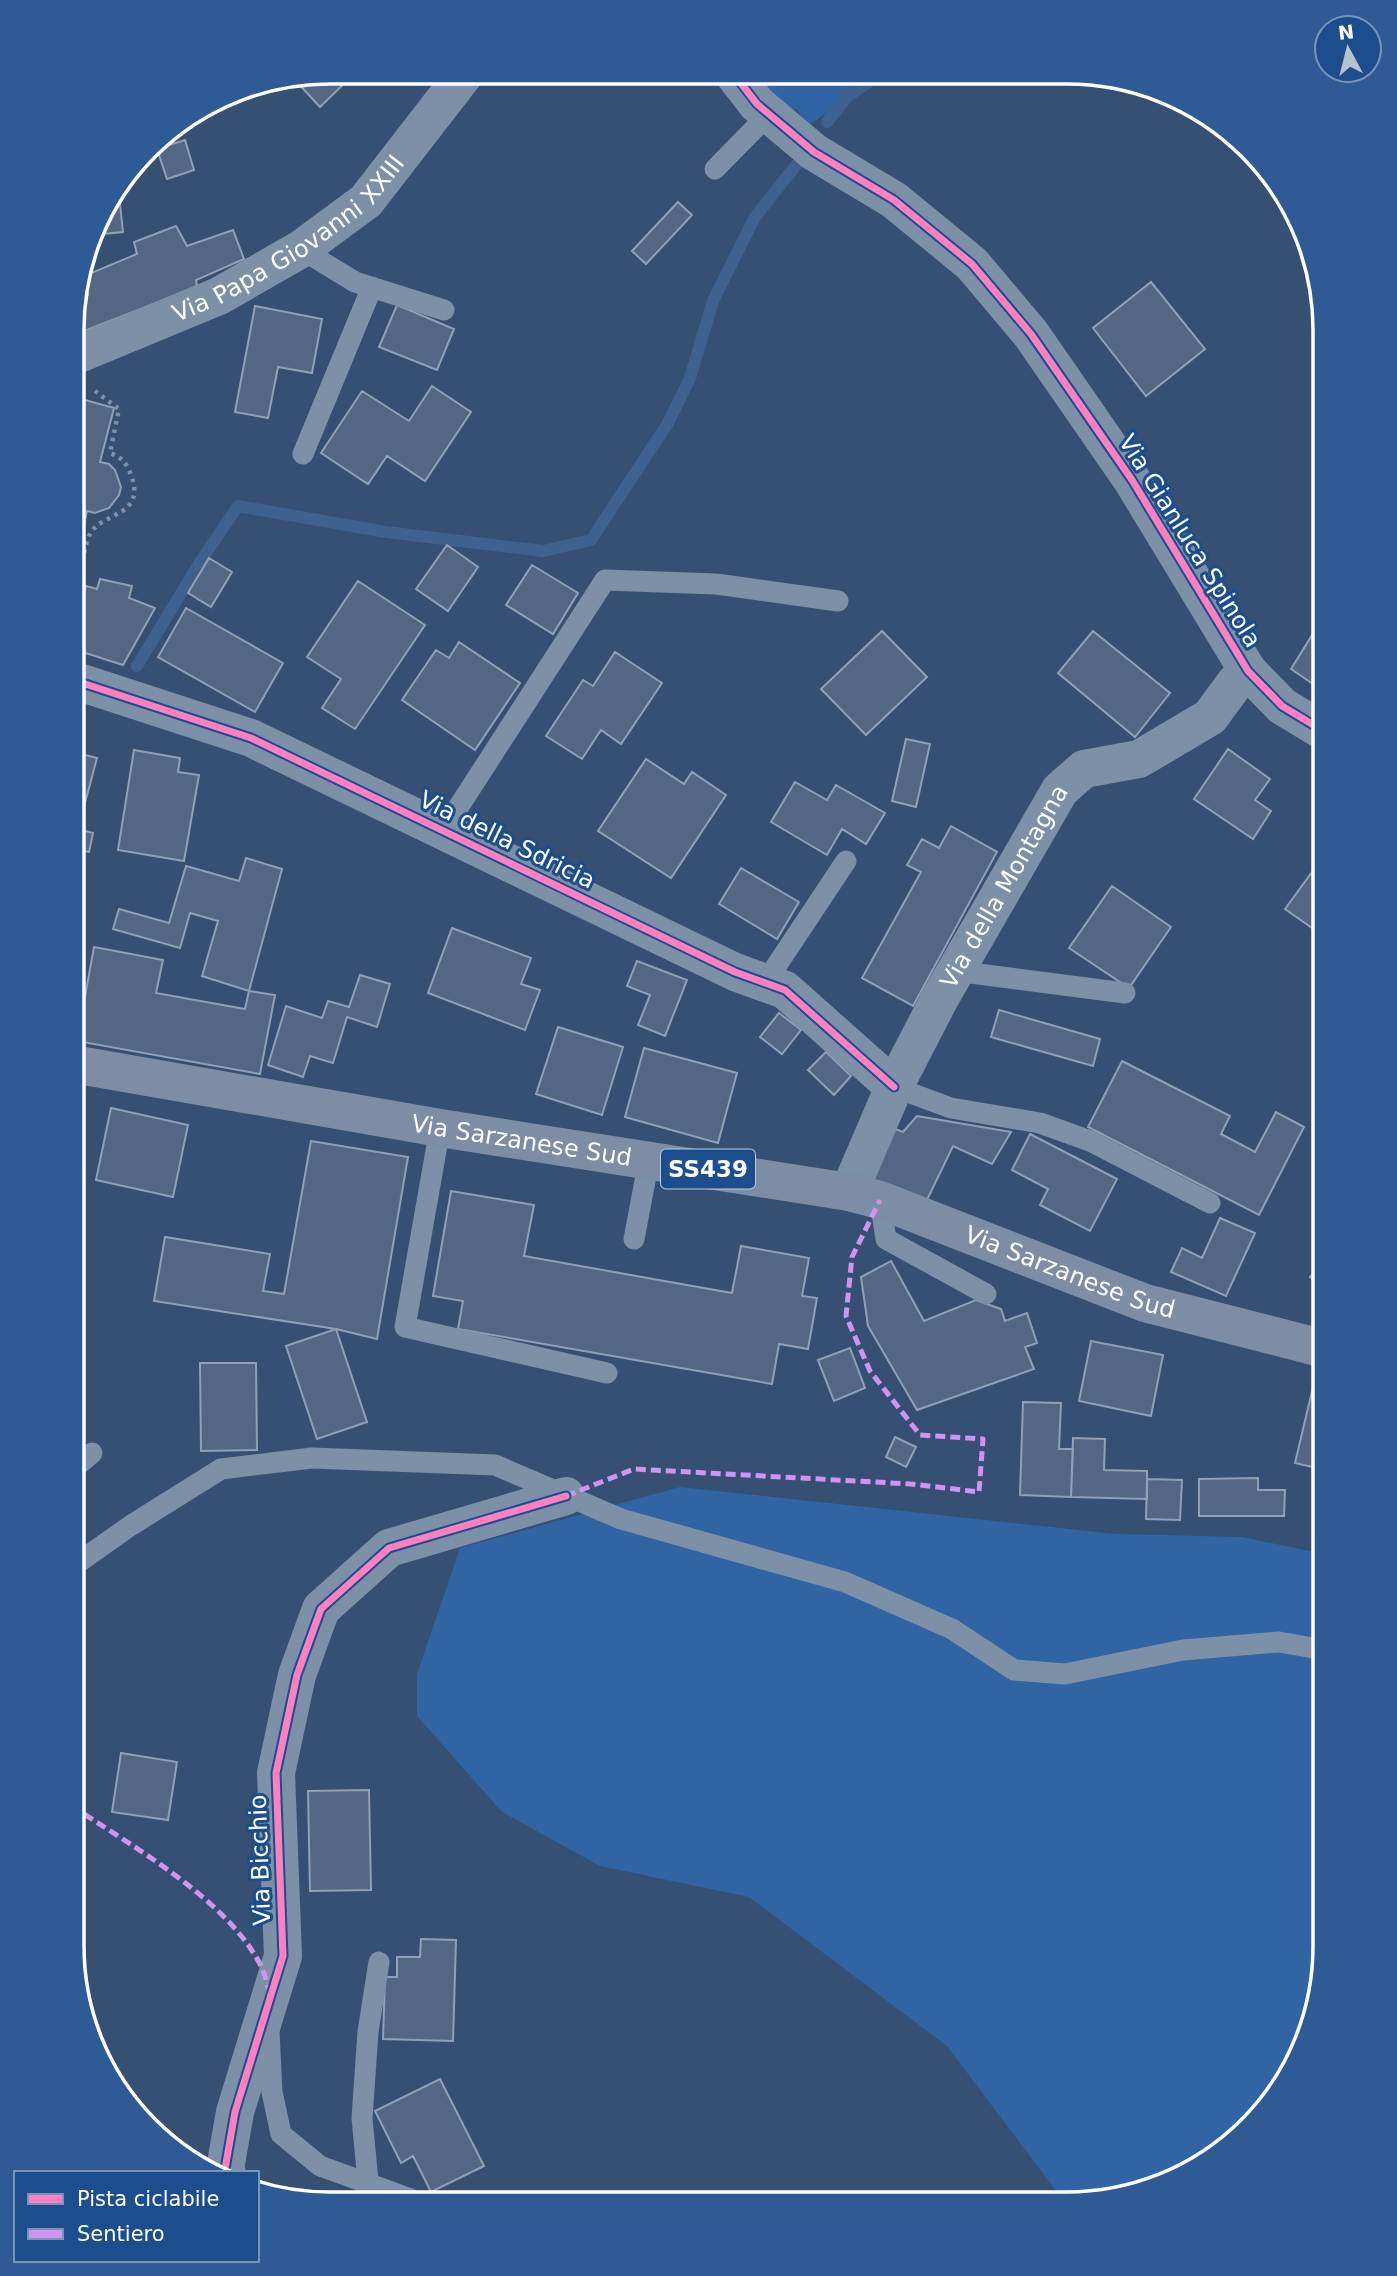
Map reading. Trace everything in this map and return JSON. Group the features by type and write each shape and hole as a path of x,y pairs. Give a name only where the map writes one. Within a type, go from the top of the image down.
{"main road":[{"name":"Via Sarzanese Sud","path":"84,1066 440,1128 865,1196 1146,1303 1312,1346"}],"street":[{"name":"Via Gianluca Spinola","path":"742,84 757,104 814,152 894,200 972,264 1031,334 1132,480 1248,671 1282,706 1313,725"},
{"name":"Via Papa Giovanni XXIII","path":"84,368 301,249 366,201 456,85"},
{"name":"Via della Montagna","path":"865,1196 894,1087 955,971 1059,790 1084,769 1139,759 1210,717 1235,683 1248,671"},
{"name":"Via della Sdricia","path":"84,684 251,738 735,972 785,990 894,1087"},
{"name":"Via Bicchio","path":"225,2169 235,2112 284,1956 276,1773 297,1675 321,1609 389,1548 566,1496"}],"lane":[{"path":"715,169 769,114"},
{"path":"301,249 355,282 444,310"},
{"path":"303,454 372,287"},
{"path":"443,831 605,580 716,583 838,601"},
{"path":"765,983 846,861"},
{"path":"955,971 1125,993"},
{"path":"894,1087 951,1108 1040,1123 1090,1141 1210,1203"},
{"path":"440,1128 405,1327 607,1373"},
{"path":"634,1240 649,1160"},
{"path":"865,1196 886,1239 986,1294"},
{"path":"84,1460 92,1453"},
{"path":"84,1558 130,1525 221,1469 312,1458 495,1465 645,1526 845,1582 952,1629 1014,1670 1065,1675 1183,1650 1279,1642 1312,1648"},
{"path":"368,2181 362,2118 368,2032 379,1962"},
{"path":"267,2010 271,2092 281,2134 320,2165 394,2192"}],"path":[{"path":"84,374 119,409 110,453 123,458 133,478 134,492 120,514 91,532 84,561"}],"shaded area":[{"path":"764,84 870,84 807,126 797,109 786,114"},
{"path":"680,1487 1116,1534 1242,1537 1312,1551 1311,1978 1300,2025 1288,2055 1272,2083 1229,2131 1204,2151 1176,2167 1131,2184 1099,2190 1057,2192 947,2046 749,1897 600,1866 502,1812 417,1716 417,1674 460,1548"}],"building":[{"path":"343,85 320,107 300,86"},
{"path":"185,140 194,170 167,179 159,154 167,146"},
{"path":"678,202 692,215 646,264 632,251"},
{"path":"119,204 123,232 104,234 109,221"},
{"path":"176,226 187,246 233,230 244,259 196,280 197,287 84,331 91,273 137,254 134,242"},
{"path":"1151,282 1205,349 1146,396 1093,328"},
{"path":"397,305 454,329 437,370 379,347"},
{"path":"255,306 322,319 312,373 278,367 268,418 235,412"},
{"path":"432,386 471,412 425,481 387,456 368,484 321,453 362,391 409,421"},
{"path":"84,400 114,408 100,462 109,464 115,470 121,487 119,495 109,508 95,513 87,511 84,525"},
{"path":"447,545 478,567 448,611 416,589"},
{"path":"209,558 232,572 211,607 188,593"},
{"path":"532,565 578,593 553,634 506,605"},
{"path":"100,579 132,586 129,598 155,608 123,665 84,653 84,594 86,586 97,589"},
{"path":"358,581 425,625 355,729 322,708 341,679 307,657"},
{"path":"186,608 283,663 255,712 158,657"},
{"path":"882,631 927,677 866,735 821,689"},
{"path":"1093,631 1170,693 1135,737 1058,673"},
{"path":"1313,634 1313,684 1291,669"},
{"path":"459,642 520,683 475,750 402,700 436,650 449,658"},
{"path":"615,652 662,683 621,744 601,730 582,759 546,736 583,680 593,686"},
{"path":"906,739 930,744 916,807 892,801"},
{"path":"1228,749 1270,779 1255,800 1271,811 1253,839 1194,799"},
{"path":"134,750 180,758 178,772 199,775 184,861 118,850"},
{"path":"84,755 97,758 84,807"},
{"path":"646,759 684,784 692,772 726,795 671,878 598,831"},
{"path":"795,782 827,800 836,785 885,813 866,844 842,829 827,855 771,822"},
{"path":"951,826 997,852 913,1006 862,978 921,872 907,865 922,839 939,848"},
{"path":"84,831 93,833 89,852 84,851"},
{"path":"246,858 282,869 249,991 202,976 218,921 190,913 180,948 113,929 119,909 169,923 186,866 239,881"},
{"path":"741,868 799,902 777,939 719,904"},
{"path":"1313,871 1313,928 1285,909"},
{"path":"1112,886 1171,927 1129,988 1069,948"},
{"path":"452,928 531,958 521,984 540,990 525,1030 428,993"},
{"path":"94,947 163,960 156,993 245,1009 249,991 275,995 260,1074 84,1042 84,1002"},
{"path":"637,961 687,980 665,1036 638,1025 650,995 627,986"},
{"path":"360,975 390,984 377,1027 347,1017 333,1063 310,1056 303,1077 268,1065 286,1006 322,1018 328,1001 349,1007"},
{"path":"999,1010 1100,1039 1093,1066 991,1037"},
{"path":"779,1013 801,1030 782,1054 760,1037"},
{"path":"558,1027 623,1047 602,1115 536,1094"},
{"path":"644,1048 737,1073 718,1143 625,1117"},
{"path":"826,1052 851,1076 834,1095 808,1070"},
{"path":"1122,1061 1230,1116 1221,1134 1255,1152 1276,1112 1304,1127 1259,1215 1088,1127"},
{"path":"111,1108 188,1125 173,1197 96,1180"},
{"path":"917,1116 1011,1132 992,1164 953,1146 926,1202 872,1180 893,1128 903,1132"},
{"path":"1030,1134 1117,1179 1090,1231 1040,1205 1048,1189 1012,1170"},
{"path":"311,1141 408,1157 377,1339 336,1329 154,1301 165,1237 270,1254 263,1291 284,1294"},
{"path":"451,1191 534,1205 524,1256 732,1293 741,1246 809,1258 802,1296 817,1298 808,1349 779,1344 772,1384 458,1329 463,1301 433,1296"},
{"path":"1220,1218 1255,1233 1226,1296 1171,1272 1182,1248 1202,1258"},
{"path":"891,1261 924,1321 976,1300 1001,1309 1005,1321 1027,1313 1037,1343 1025,1347 1034,1369 917,1410 868,1326 861,1277"},
{"path":"336,1329 367,1422 317,1439 286,1346"},
{"path":"1091,1341 1163,1355 1151,1416 1079,1401"},
{"path":"850,1348 865,1388 834,1401 818,1360"},
{"path":"200,1363 256,1363 257,1450 201,1451"},
{"path":"1312,1390 1312,1467 1295,1463"},
{"path":"1023,1402 1061,1403 1059,1449 1073,1449 1071,1497 1020,1495"},
{"path":"895,1437 916,1447 906,1467 886,1457"},
{"path":"1073,1438 1105,1439 1104,1470 1147,1471 1147,1499 1071,1497"},
{"path":"1258,1478 1258,1490 1285,1490 1284,1516 1199,1516 1199,1479"},
{"path":"1147,1479 1182,1480 1180,1520 1146,1519"},
{"path":"121,1753 177,1762 168,1820 112,1812"},
{"path":"369,1790 371,1890 310,1891 308,1791"},
{"path":"421,1939 456,1940 453,2041 383,2039 385,1977 397,1977 397,1957 420,1957"},
{"path":"440,2079 484,2166 431,2192 413,2156 401,2163 375,2111"}],"waterway":[{"path":"827,122 848,96 865,84"},
{"path":"137,666 200,562 238,506 386,532 543,551 591,540 668,423 690,378 713,301 755,217 797,164"}],"marked path":[{"path":"566,1496 634,1469 911,1484 979,1492 983,1439 920,1435 870,1371 846,1316 852,1257 880,1200"},
{"path":"84,1814 176,1876 224,1917 260,1964 270,1994"}],"cycle path":[{"path":"742,84 757,104 814,152 894,200 972,264 1031,334 1132,480 1248,671 1282,706 1313,725"},
{"path":"84,684 251,738 735,972 785,990 894,1087"},
{"path":"225,2169 235,2112 283,1956 276,1773 297,1675 321,1609 389,1548 566,1496"}]}
